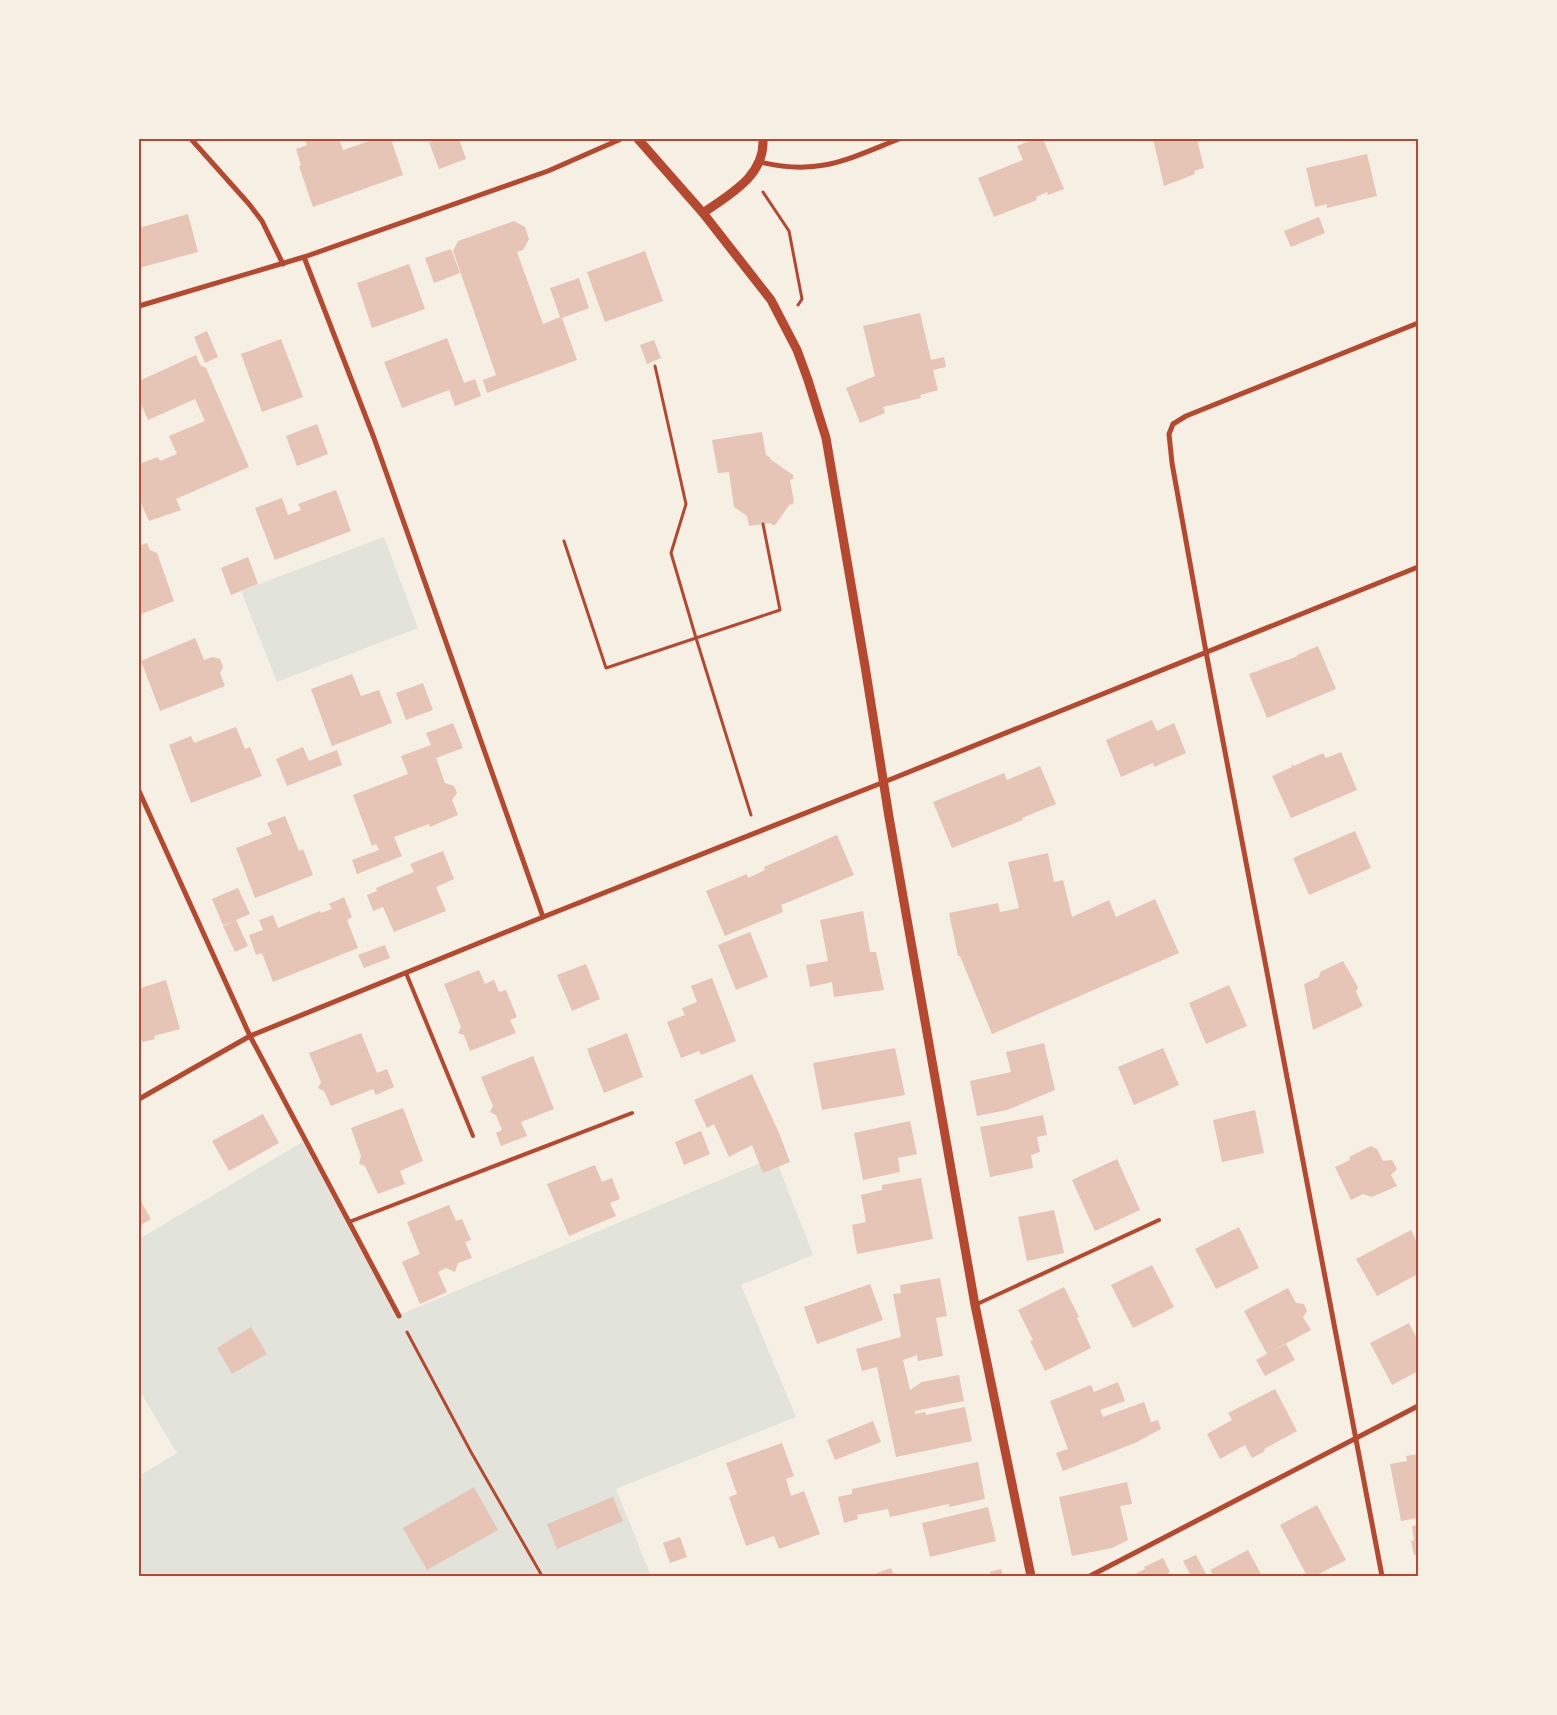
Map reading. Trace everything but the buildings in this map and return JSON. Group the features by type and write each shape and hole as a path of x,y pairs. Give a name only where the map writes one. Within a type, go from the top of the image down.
{"street":[{"path":"191,139 262,221 283,264"},
{"path":"139,306 304,257 548,171 621,139"},
{"path":"638,139 703,214 772,300 785,324 808,380 826,438 889,817 975,1305 1031,1576"},
{"path":"703,214 741,186 752,175 760,162 763,139"},
{"path":"760,162 781,167 827,166 899,139"},
{"path":"304,257 377,448 543,917"},
{"path":"1382,1576 1206,652 1172,463 1169,434 1173,424 1186,416 1418,323"},
{"path":"139,1099 250,1036 1418,567"},
{"path":"139,790 250,1036 399,1316"},
{"path":"1090,1576 1418,1406"}],"lane":[{"path":"406,973 473,1136"},
{"path":"349,1222 632,1112"},
{"path":"975,1305 1159,1220"}],"path":[{"path":"752,175 789,231 802,299 785,324"},
{"path":"655,366 686,504 671,553 757,832"},
{"path":"564,541 606,668 780,610 763,524"},
{"path":"399,1316 471,1452 541,1574"}],"shaded area":[{"path":"384,537 418,628 277,682 241,591"},
{"path":"306,1140 399,1315 775,1157 813,1255 741,1285 796,1417 616,1489 651,1576 139,1576 139,1476 177,1453 139,1390 139,1239"}]}
